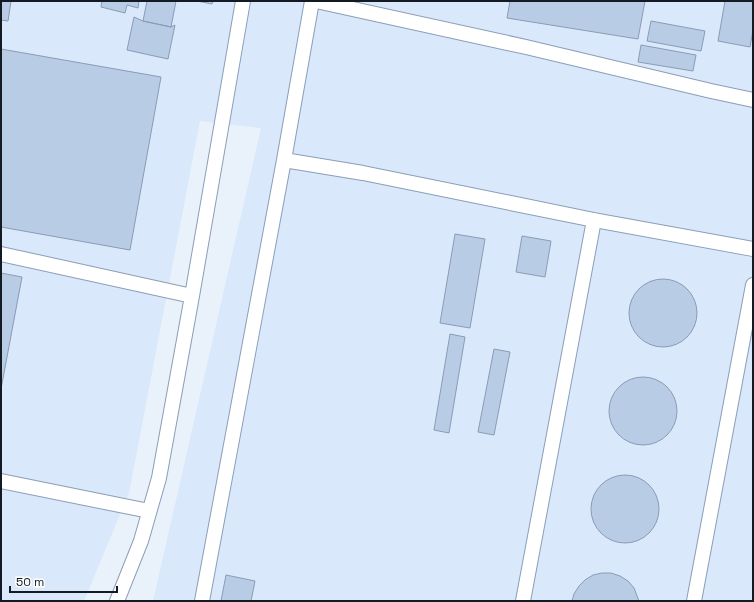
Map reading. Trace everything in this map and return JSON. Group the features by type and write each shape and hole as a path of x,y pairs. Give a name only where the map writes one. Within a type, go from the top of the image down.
{"lane":[{"path":"117,601 141,541 159,478 243,1"},
{"path":"202,601 312,1"},
{"path":"316,1 526,47 753,100"},
{"path":"284,160 370,175 594,220 753,249"},
{"path":"523,601 594,220"},
{"path":"1,254 192,296"},
{"path":"694,601 753,285"},
{"path":"1,481 149,511"}],"shaded area":[{"path":"1,1 753,1 753,601 153,601 261,128 200,121 129,493 84,601 1,601"}],"building":[{"path":"1,1 11,1 8,21 1,20"},
{"path":"102,1 139,1 138,8 127,5 125,13 101,7"},
{"path":"147,1 176,1 171,27 143,21"},
{"path":"197,1 213,1 212,4"},
{"path":"510,1 645,1 638,39 507,18"},
{"path":"725,1 753,1 753,30 750,47 718,41"},
{"path":"134,17 143,21 171,27 175,25 168,59 127,50"},
{"path":"651,21 705,31 701,51 647,41"},
{"path":"641,45 696,55 693,71 638,62"},
{"path":"1,49 161,77 130,250 1,227"},
{"path":"455,234 485,239 470,328 440,323"},
{"path":"522,236 551,241 545,277 516,272"},
{"path":"1,273 22,277 1,389"},
{"path":"663,279 676,282 687,289 694,300 697,313 694,326 687,337 676,344 663,347 650,344 639,337 632,326 629,313 632,300 639,289 650,282"},
{"path":"450,334 465,337 449,433 434,430"},
{"path":"494,349 510,352 494,435 478,432"},
{"path":"643,377 656,380 667,387 674,398 677,411 674,424 667,435 656,442 643,445 630,442 619,435 612,424 609,411 612,398 619,387 630,380"},
{"path":"625,475 638,478 649,485 656,496 659,509 656,522 649,533 638,540 625,543 612,540 601,533 594,522 591,509 594,496 601,485 612,478"},
{"path":"611,573 628,581 634,588 639,601 572,601 574,594 585,580 593,575"},
{"path":"226,575 255,581 251,601 221,601"}]}
